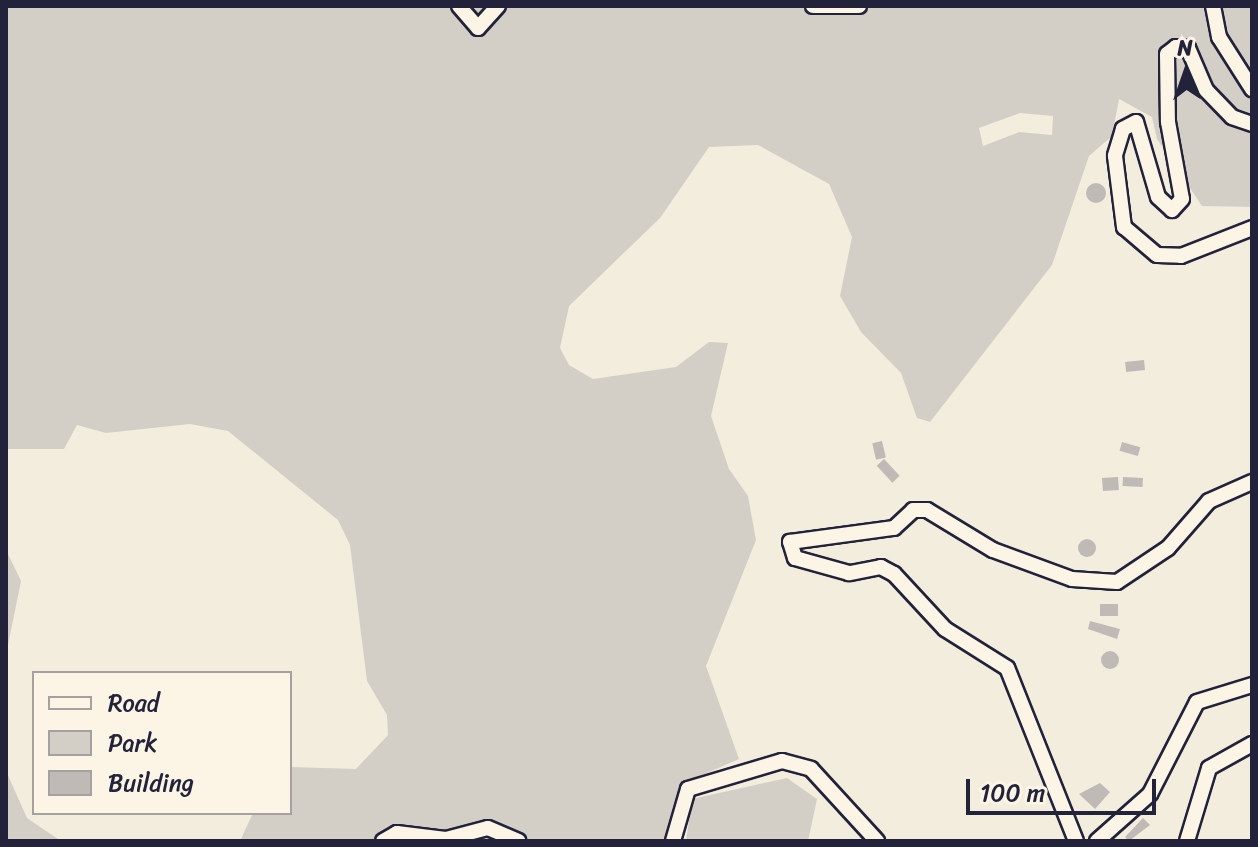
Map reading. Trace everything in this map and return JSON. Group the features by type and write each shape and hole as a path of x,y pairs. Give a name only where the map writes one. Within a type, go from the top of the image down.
{"street":[{"path":"459,6 478,28 498,6"},
{"path":"813,6 859,6"},
{"path":"1213,6 1219,37 1252,89"},
{"path":"1252,124 1232,117 1206,90 1188,48 1176,47 1167,54 1168,122 1182,199 1172,210 1158,197 1136,122 1123,129 1115,156 1124,227 1157,255 1181,256 1252,228"},
{"path":"1076,841 1007,668 945,629 894,574 881,567 849,573 795,558 790,542 894,528 913,510 927,510 993,550 1072,579 1117,582 1168,548 1209,501 1252,482"},
{"path":"1097,841 1150,794 1197,702 1252,685"},
{"path":"1187,841 1209,768 1252,744"},
{"path":"673,841 688,789 782,761 811,769 877,841"},
{"path":"383,841 397,833 446,839 488,828 518,841"}],"green space":[{"path":"6,6 1252,6 1252,207 1202,206 1157,139 1152,117 1119,99 1112,136 1089,156 1052,265 930,422 917,418 901,373 861,332 840,296 852,237 829,184 758,145 709,147 660,218 569,306 560,348 569,365 593,379 676,367 709,342 728,343 711,416 729,469 748,496 756,540 706,666 739,759 682,784 667,841 240,841 252,815 292,815 292,767 356,769 388,735 387,715 367,681 350,545 338,520 228,431 190,424 106,433 77,425 64,449 6,449","holes":["1020,113 1053,116 1052,135 1019,132 983,146 979,128"]},
{"path":"6,550 21,581 6,655"},
{"path":"6,771 27,818 61,841 6,841"},
{"path":"787,778 817,799 808,841 686,841 692,799"}],"building":[{"path":"1096,183 1103,186 1106,193 1103,200 1096,203 1089,200 1086,193 1089,186"},
{"path":"1144,360 1145,370 1126,372 1125,362"},
{"path":"882,441 886,458 876,460 872,443"},
{"path":"1122,442 1140,447 1138,456 1120,451"},
{"path":"884,459 900,476 892,483 877,466"},
{"path":"1118,477 1119,490 1103,491 1102,478"},
{"path":"1123,477 1143,478 1143,487 1123,486"},
{"path":"1087,539 1096,548 1087,557 1078,548"},
{"path":"1100,604 1118,604 1118,616 1100,616"},
{"path":"1090,621 1120,629 1117,639 1088,629"},
{"path":"1106,651 1114,651 1119,660 1117,667 1106,669 1101,664 1101,656"},
{"path":"1100,783 1110,792 1095,809 1079,794"},
{"path":"1143,818 1150,825 1129,841 1125,837"}]}
